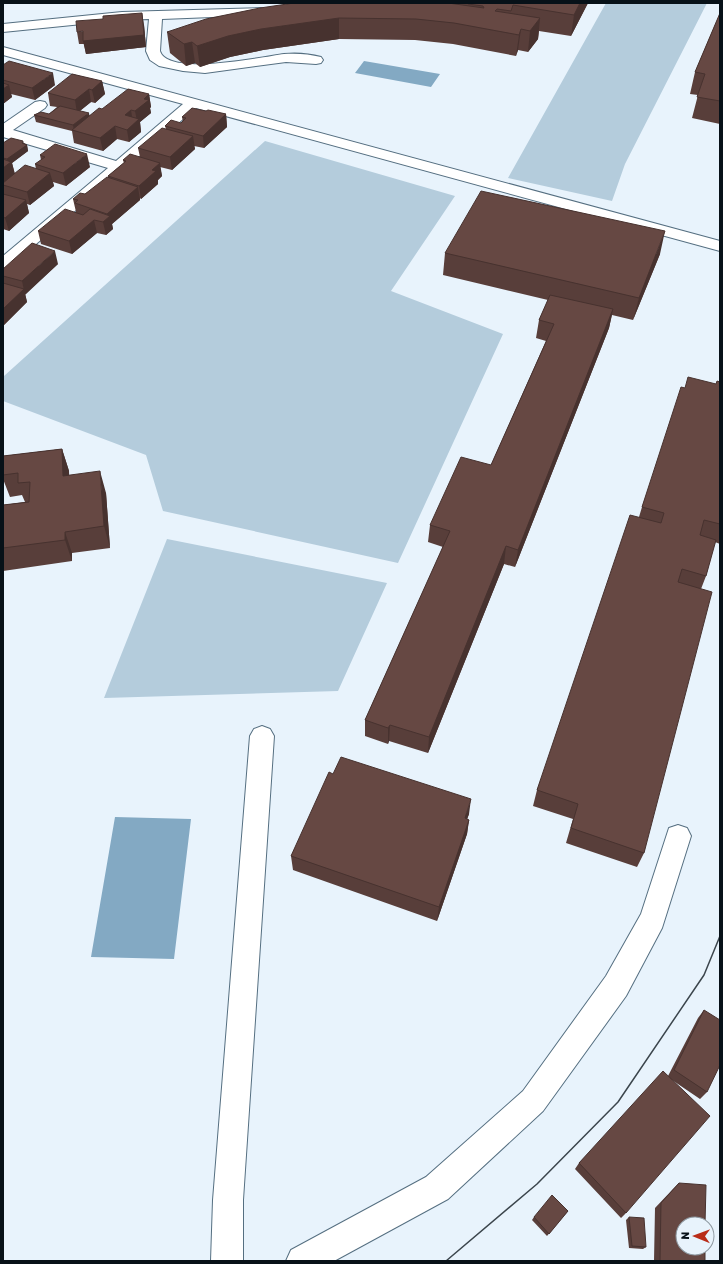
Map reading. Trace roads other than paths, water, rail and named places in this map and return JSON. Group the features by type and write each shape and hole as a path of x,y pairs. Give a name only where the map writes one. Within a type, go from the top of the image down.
{"street":[{"path":"3,28 122,16 156,14 235,14 274,11"},
{"path":"156,14 153,51 155,57 164,63 183,67 205,69 286,58 316,60"},
{"path":"3,51 720,246"},
{"path":"3,264 194,102"},
{"path":"3,132 40,105"},
{"path":"3,132 118,166"},
{"path":"227,1261 228,1192 262,736"},
{"path":"302,1261 437,1188 533,1101 616,986 653,919 678,836"}],"tram line":[{"path":"446,1261 537,1184 618,1102 704,975 720,936"}]}
